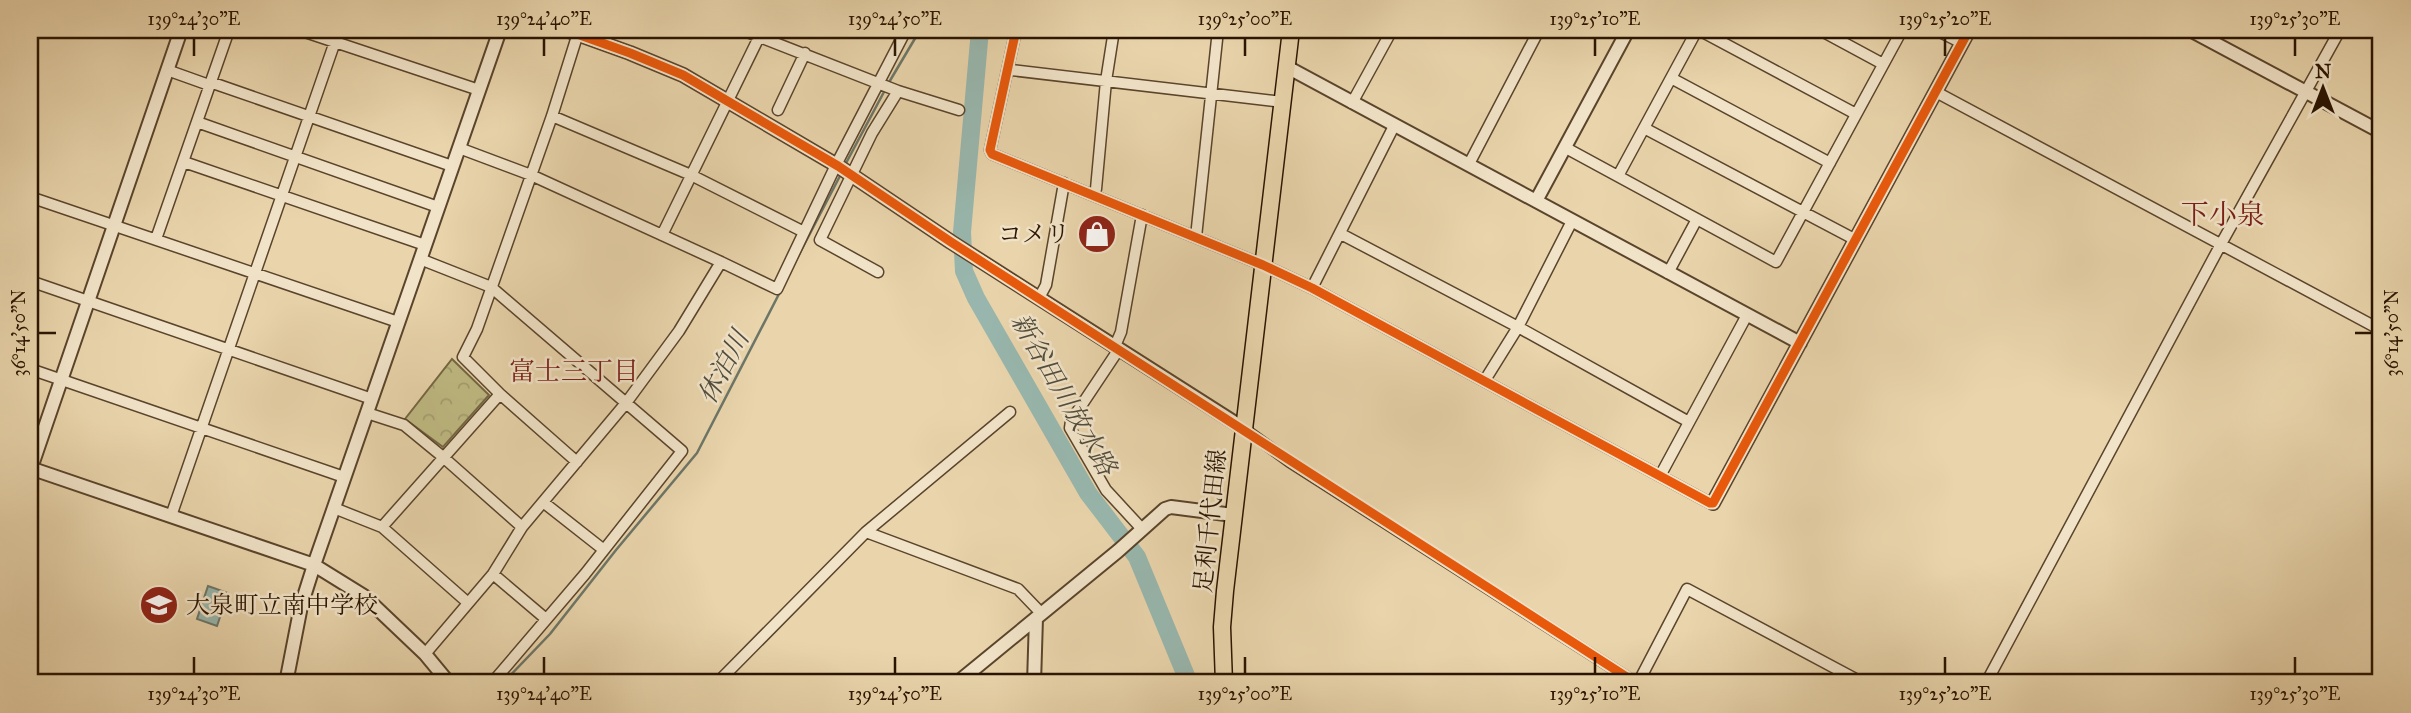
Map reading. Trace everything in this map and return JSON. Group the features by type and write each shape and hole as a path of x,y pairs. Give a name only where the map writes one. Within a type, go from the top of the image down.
{"main road":[{"name":"足利千代田線","path":"1224,683 1222,627 1233,515 1292,30"}],"street":[{"path":"181,30 30,469 314,565 365,596 425,653 449,683"},
{"path":"156,239 229,30"},
{"path":"299,30 479,90"},
{"path":"171,516 339,30"},
{"path":"286,683 301,606 314,565 499,30"},
{"path":"742,30 761,33 898,91 959,110"},
{"path":"878,272 820,240 843,170 906,30"},
{"path":"1016,30 990,150 992,155 1196,236 1312,288 1713,503 1969,30"},
{"path":"1093,194 1096,189 1106,82 1115,30"},
{"path":"1196,236 1218,30"},
{"path":"1352,103 1392,30"},
{"path":"1469,164 1539,30"},
{"path":"1536,201 1628,30"},
{"path":"1618,176 1698,30 1856,114"},
{"path":"1820,30 1883,64"},
{"path":"1566,148 1776,262 1902,30"},
{"path":"1936,30 1962,43"},
{"path":"2190,30 2381,132"},
{"path":"1986,683 2221,244 2340,30"},
{"path":"577,462 463,358 477,329 552,117 574,31 683,75 843,170 1243,428 1290,462 1637,683 1688,589 1863,683"},
{"path":"662,235 761,33"},
{"path":"778,110 805,53"},
{"path":"1287,67 1800,343"},
{"path":"167,70 452,166"},
{"path":"1011,70 1283,102"},
{"path":"1671,78 1830,163"},
{"path":"459,148 531,175 777,289 804,232 898,91"},
{"path":"1936,92 2381,330"},
{"path":"552,117 691,174 804,232"},
{"path":"197,122 438,207"},
{"path":"1312,288 1394,125"},
{"path":"1644,128 1856,240"},
{"path":"184,162 425,245"},
{"path":"1039,298 1046,285 1064,183"},
{"path":"30,197 398,322"},
{"path":"1137,534 1106,490 1070,428 1071,421 1117,347 1142,215"},
{"path":"1668,273 1697,219"},
{"path":"1485,380 1518,327 1572,221"},
{"path":"1340,234 1518,327 1689,422"},
{"path":"420,259 491,287 682,451 604,550 492,683"},
{"path":"425,653 493,575 522,527 626,403 679,331 721,262"},
{"path":"30,281 372,399"},
{"path":"1660,476 1747,315"},
{"path":"30,369 344,477"},
{"path":"382,527 500,394"},
{"path":"717,683 866,532 1010,412"},
{"path":"367,413 404,425 522,527"},
{"path":"543,502 604,550"},
{"path":"957,683 1165,509 1171,507 1233,515"},
{"path":"334,508 382,527 467,602"},
{"path":"866,532 1018,589 1038,616 1034,683"},
{"path":"493,575 546,619"}],"green space":[{"path":"452,359 489,395 443,447 405,419"}],"water":[{"path":"208,586 228,593 217,626 197,619"}],"waterway":[{"name":"休泊川","path":"888,84 920,30"},
{"name":"新谷田川放水路","path":"980,30 962,232 964,271 976,298 1088,493 1137,557 1189,683"},
{"name":"休泊川","path":"845,165 885,90"},
{"name":"休泊川","path":"794,264 841,174"},
{"name":"休泊川","path":"503,683 550,634 697,453 780,292"}],"cycle path":[{"path":"566,30 683,75 838,166 951,242 1636,683"},
{"path":"1016,30 990,150 992,154 1263,265 1312,288 1710,503 1713,503 1969,30"}],"place":[{"name":"コメリ","path":"1097,234"},
{"name":"大泉町立南中学校","path":"159,605"}],"district":[{"name":"下小泉","path":"2223,214"},
{"name":"富士三丁目","path":"574,371"}]}
